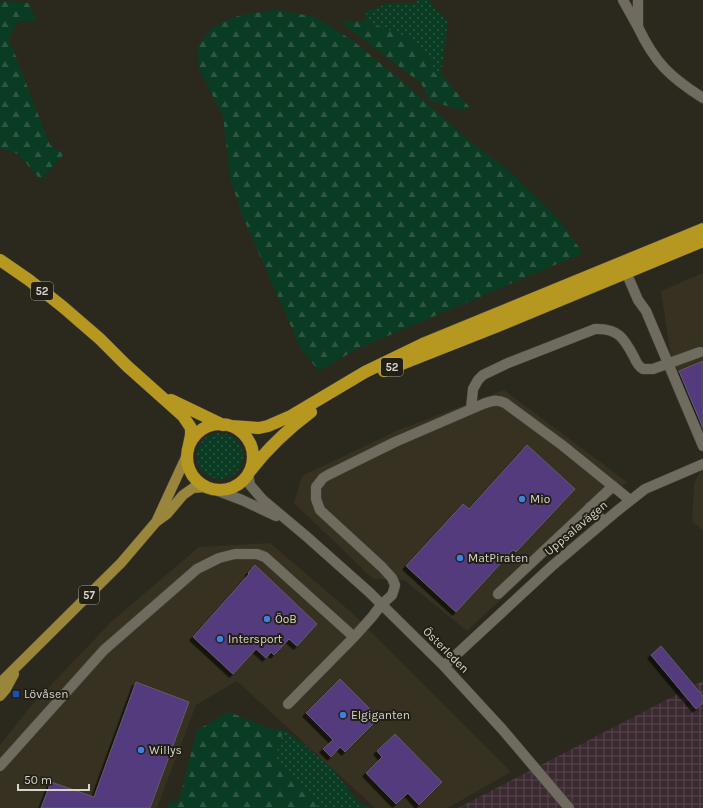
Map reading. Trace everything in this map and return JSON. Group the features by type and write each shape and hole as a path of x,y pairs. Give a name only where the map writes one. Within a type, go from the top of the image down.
{"highway":[{"name":"52","path":"0,260 29,280 100,338 127,366 183,416 189,423 191,435 188,462 193,475 201,484 219,490 232,488 243,481 263,454 297,422 327,401 357,384 389,368 498,326 703,229"},
{"name":"52","path":"188,452 191,442 199,432 210,426 259,428 280,421 351,380 404,352 439,337 624,267 703,241"},
{"name":"52","path":"159,394 238,430 243,434 250,443 253,454 249,472"}],"main road":[{"name":"57","path":"156,522 188,452"},
{"name":"57","path":"0,683 121,563 156,522 167,514 188,491 193,488 210,488"},
{"name":"57","path":"0,696 18,666"}],"street":[{"path":"623,0 656,60 684,86 703,98"},
{"path":"638,0 638,28"},
{"path":"624,267 638,300 646,311 703,446"},
{"path":"471,409 473,389 483,375 508,363 595,329 608,329 622,338 626,342 638,364 644,369 653,369 700,352"},
{"path":"288,704 354,637 381,605 392,595 394,589 392,578 344,531 320,510 316,499 316,487 328,475 349,464 493,400 505,403 562,445 630,500"},
{"name":"Uppsalavägen","path":"444,666 552,566 630,500 645,489 703,464"},
{"name":"Österleden","path":"249,472 249,483 254,491 317,546 444,666 502,729 569,808"},
{"path":"498,594 613,486"},
{"name":"Österleden","path":"210,488 242,500 290,524"},
{"path":"590,507 604,522"},
{"path":"0,766 104,650 198,569 219,558 247,553 265,557 354,637"},
{"path":"542,553 552,566"}],"shaded area":[{"path":"703,273 703,432 670,352 661,291"},
{"path":"504,390 627,482 467,631 404,580 373,579 294,503 302,476 396,431"},
{"path":"703,466 703,530 692,522 694,484"},
{"path":"270,543 351,612 511,772 448,808 375,808 237,681 196,705 157,808 0,808 0,745 31,706 112,621 199,547"},
{"path":"703,681 703,808 458,808"}],"green space":[{"path":"418,0 429,0 430,3 448,21 441,74 435,74 430,56 412,39 366,21 366,12 389,3 416,3"},
{"path":"0,1 28,3 37,21 18,21 9,39 50,145 64,154 41,180 18,154 0,148"},
{"path":"277,10 315,17 352,40 409,87 468,140 508,170 557,217 583,253 357,349 319,371 301,349 242,215 230,178 223,116 199,69 197,47 213,27 240,15"},
{"path":"339,21 366,21 412,39 430,56 435,74 441,74 471,109 457,109 430,101 421,83"},
{"path":"225,433 237,439 242,447 242,465 237,473 229,478 215,479 203,473 198,465 197,451 203,439 211,434"},
{"path":"229,712 274,730 284,730 275,757 316,801 317,808 168,808 169,801 179,801 197,730"},
{"path":"284,730 304,744 333,769 357,801 368,808 317,808 316,801 275,757"}],"building":[{"path":"703,361 703,428 679,371"},
{"path":"527,445 575,489 516,552 513,550 456,612 406,566 463,504 469,509"},
{"name":"ÖoB","path":"255,565 317,624 297,646 289,639 274,655 271,652 266,658 256,649 233,674 193,637 249,574 248,573"},
{"path":"661,646 703,696 703,703 696,709 651,655"},
{"name":"Elgiganten","path":"340,679 379,718 345,752 340,747 331,757 323,749 333,740 306,713"},
{"name":"Willys","path":"136,682 189,702 150,808 41,808 51,782 94,797"},
{"path":"395,734 442,782 419,805 408,793 396,804 366,773 382,757 377,751"}],"place":[{"name":"Mio","path":"522,499"},
{"name":"MatPiraten","path":"460,558"},
{"name":"ÖoB","path":"267,619"},
{"name":"Intersport","path":"220,639"},
{"name":"Lövåsen","path":"16,694"},
{"name":"Elgiganten","path":"343,715"},
{"name":"Willys","path":"141,750"}]}
